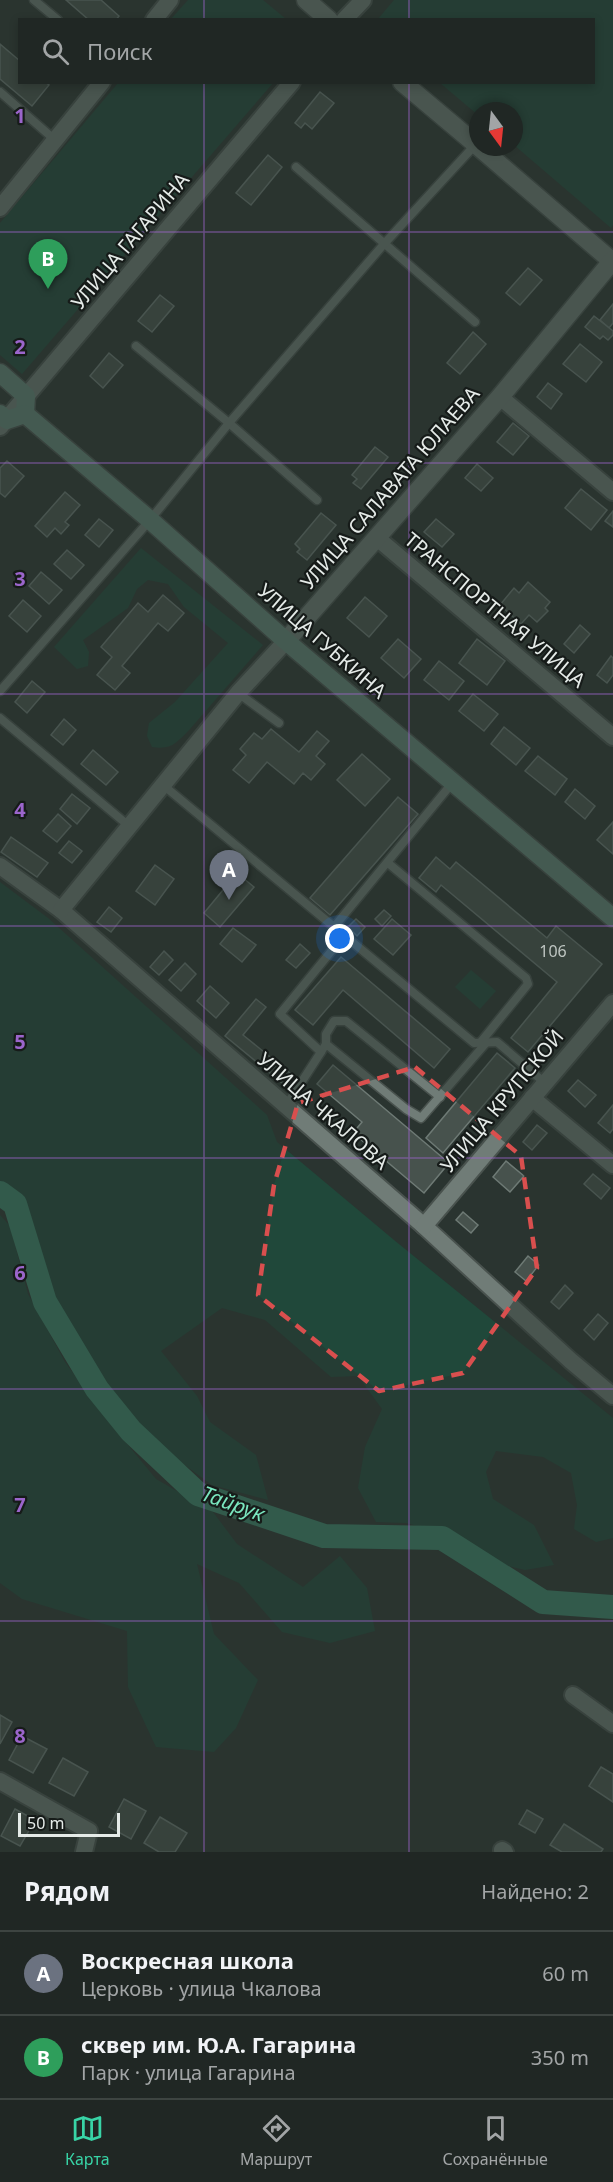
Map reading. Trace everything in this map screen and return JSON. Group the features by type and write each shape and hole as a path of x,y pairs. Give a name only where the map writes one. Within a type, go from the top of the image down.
{"main road":[{"name":"УЛИЦА ГУБКИНА","path":"0,373 12,414 150,520 286,640 613,918"}],"street":[{"path":"156,18 170,0"},
{"path":"306,0 327,18"},
{"path":"346,18 363,0"},
{"path":"0,208 100,84"},
{"name":"УЛИЦА ГАГАРИНА","path":"12,414 290,84"},
{"path":"404,84 469,138"},
{"path":"490,156 613,261"},
{"name":"УЛИЦА САЛАВАТА ЮЛАЕВА","path":"61,910 238,693 500,397 613,261"},
{"path":"500,397 613,492"},
{"name":"ТРАНСПОРТНАЯ УЛИЦА","path":"377,538 613,737"},
{"name":"УЛИЦА ЧКАЛОВА","path":"0,866 61,910 424,1226 571,1361 613,1396"},
{"name":"УЛИЦА КРУПСКОЙ","path":"424,1226 613,1003"},
{"path":"532,1098 613,1165"},
{"path":"573,1695 613,1725"},
{"path":"0,1781 89,1832 84,1852"}],"lane":[{"path":"34,0 56,18"},
{"path":"0,92 55,140"},
{"path":"0,691 150,520 229,423 384,244 469,155"},
{"path":"297,167 475,322"},
{"path":"136,346 317,500"},
{"path":"238,693 279,723"},
{"path":"0,718 129,826"},
{"path":"334,927 454,781"},
{"path":"162,785 474,1043 497,1042 545,1083"},
{"path":"334,927 338,943 280,1014 406,1109 422,1118 528,984 526,978 388,863"},
{"path":"286,1106 324,1048 326,1034 334,1022 346,1021 440,1097"}],"highlighted area":[{"path":"415,1067 521,1156 537,1268 463,1373 379,1391 258,1295 274,1185 298,1103"}],"green space":[{"path":"188,0 263,0 285,18 172,18"},
{"path":"394,0 613,0 613,225 611,228 523,153 523,102 469,102 469,107 441,84 595,84 595,18 379,18"},
{"path":"117,84 272,84 22,374 0,355 0,223"},
{"path":"141,548 263,645 190,729 177,742 164,747 152,747 147,736 149,723 175,702 228,643 184,607 168,584 148,580 137,589 128,608 83,640 89,652 88,666 77,669 54,647"},
{"path":"0,882 48,918 267,1115 277,1142 613,1418 613,1538 596,1542 574,1529 577,1505 571,1473 543,1457 496,1451 486,1472 493,1499 534,1525 554,1565 525,1570 499,1564 452,1535 406,1523 376,1522 358,1488 365,1447 382,1409 358,1376 331,1377 265,1320 222,1308 161,1351 197,1396 210,1422 256,1455 268,1500 212,1485 167,1452 127,1415 88,1359 54,1299 36,1234 21,1202 0,1185"},
{"path":"471,970 496,991 480,1009 455,987"},
{"path":"0,1215 10,1226 28,1294 65,1362 109,1422 156,1479 213,1512 237,1544 303,1587 340,1556 367,1588 375,1631 330,1643 282,1632 239,1583 197,1564 214,1634 258,1680 236,1728 214,1752 156,1747 128,1687 127,1631 22,1599 0,1583"}],"building":[{"path":"66,0 101,0 119,16 118,18 87,18"},
{"path":"0,44 18,59 18,84 49,85 32,106 0,79"},
{"path":"320,92 334,103 312,129 305,123 301,128 295,123"},
{"path":"268,155 282,167 251,205 236,193"},
{"path":"528,268 542,280 520,305 506,293"},
{"path":"160,295 174,306 152,332 138,321"},
{"path":"613,304 613,323 609,328 600,320"},
{"path":"594,316 613,331 613,335 608,340 603,336 600,339 585,327"},
{"path":"473,332 486,344 460,374 447,363"},
{"path":"580,344 602,362 586,382 563,364"},
{"path":"109,353 123,365 103,388 90,376"},
{"path":"548,383 562,394 551,409 537,397"},
{"path":"513,423 529,436 513,455 497,442"},
{"path":"375,447 388,457 361,489 353,483 357,479 352,475"},
{"path":"7,461 24,476 5,497 0,493 0,468"},
{"path":"477,464 493,478 481,491 465,478"},
{"path":"581,489 607,510 591,530 565,508"},
{"path":"65,492 80,505 65,522 69,525 61,534 55,528 47,537 35,526"},
{"path":"613,511 613,527 605,521"},
{"path":"321,513 336,525 307,560 297,552 300,549 295,544"},
{"path":"99,519 113,530 99,547 85,535"},
{"path":"436,519 454,534 442,547 424,532"},
{"path":"67,550 84,565 71,579 54,564"},
{"path":"41,572 62,590 49,604 29,586"},
{"path":"528,582 550,602 545,608 548,611 537,622 529,615 521,624 500,605 514,588 519,593"},
{"path":"163,595 184,613 168,631 158,623 122,666 130,673 115,690 97,675 112,657 101,647 138,603 148,612"},
{"path":"365,597 387,616 369,637 347,618"},
{"path":"23,600 41,616 27,632 9,616"},
{"path":"580,625 590,634 574,653 564,644"},
{"path":"398,639 421,659 404,678 381,658"},
{"path":"477,639 505,661 487,685 459,663"},
{"path":"611,656 613,675 607,683 597,675"},
{"path":"439,661 464,681 449,700 424,680"},
{"path":"32,681 45,692 27,713 15,702"},
{"path":"473,694 498,714 484,731 459,711"},
{"path":"64,719 76,730 63,745 51,735"},
{"path":"504,727 530,748 516,765 491,744"},
{"path":"271,729 299,752 317,731 329,741 316,756 325,764 311,780 303,773 294,784 267,762 249,783 233,770 246,755 240,749 254,733 262,739"},
{"path":"93,750 118,772 106,785 81,764"},
{"path":"362,754 390,779 365,806 337,780"},
{"path":"538,756 567,779 555,795 525,771"},
{"path":"575,789 595,806 585,819 565,802"},
{"path":"72,794 90,808 77,824 60,809"},
{"path":"398,797 418,814 330,915 310,898"},
{"path":"58,814 71,826 57,842 43,831"},
{"path":"613,822 613,854 597,840"},
{"path":"11,837 48,863 37,877 1,852"},
{"path":"69,841 82,851 72,863 59,853"},
{"path":"436,857 450,869 456,862 547,938 556,926 602,964 528,1052 511,1038 557,982 441,885 436,892 419,878"},
{"path":"155,865 174,879 155,905 136,891"},
{"path":"237,873 254,887 220,927 204,913"},
{"path":"109,907 122,918 111,932 97,922"},
{"path":"384,910 391,916 382,926 375,919"},
{"path":"356,919 365,927 357,936 348,927"},
{"path":"392,919 411,935 393,955 374,939"},
{"path":"233,928 256,945 242,962 220,944"},
{"path":"300,944 310,953 296,968 286,960"},
{"path":"164,951 173,960 159,975 150,967"},
{"path":"341,957 450,1049 434,1068 343,990 313,1025 295,1010"},
{"path":"185,963 196,974 181,991 169,980"},
{"path":"210,986 229,1003 216,1018 197,1001"},
{"path":"256,999 266,1007 243,1035 290,1073 282,1083 225,1036"},
{"path":"497,1053 515,1068 443,1153 426,1138"},
{"path":"333,1065 449,1163 424,1193 353,1133 362,1122 317,1084"},
{"path":"578,1080 596,1095 585,1107 568,1091"},
{"path":"613,1105 613,1129 610,1133 598,1123"},
{"path":"537,1125 547,1133 532,1150 523,1142"},
{"path":"506,1161 524,1176 510,1192 493,1177"},
{"path":"593,1174 610,1188 601,1199 584,1184"},
{"path":"463,1212 478,1225 471,1233 456,1220"},
{"path":"528,1256 539,1265 526,1281 515,1272"},
{"path":"565,1285 573,1293 559,1309 551,1302"},
{"path":"598,1314 608,1323 594,1340 584,1330"},
{"path":"0,1715 12,1722 0,1744"},
{"path":"22,1736 47,1749 33,1773 9,1760"},
{"path":"63,1758 88,1772 74,1796 49,1783"},
{"path":"601,1767 613,1774 613,1802 589,1786"},
{"path":"124,1799 146,1811 131,1839 109,1827"},
{"path":"15,1809 35,1820 20,1846 1,1836"},
{"path":"527,1810 543,1819 535,1833 519,1824"},
{"path":"160,1817 187,1833 175,1852 159,1852 144,1843"},
{"path":"564,1824 603,1849 601,1852 562,1852 550,1845"}],"waterway":[{"name":"Тайрук","path":"0,1193 15,1204 45,1302 97,1389 131,1431 198,1494 324,1536 442,1538 543,1602 613,1607"}],"place":[{"name":"сквер им. Ю.А. Гагарина","path":"48,289"},
{"name":"Воскресная школа","path":"229,900"}]}
